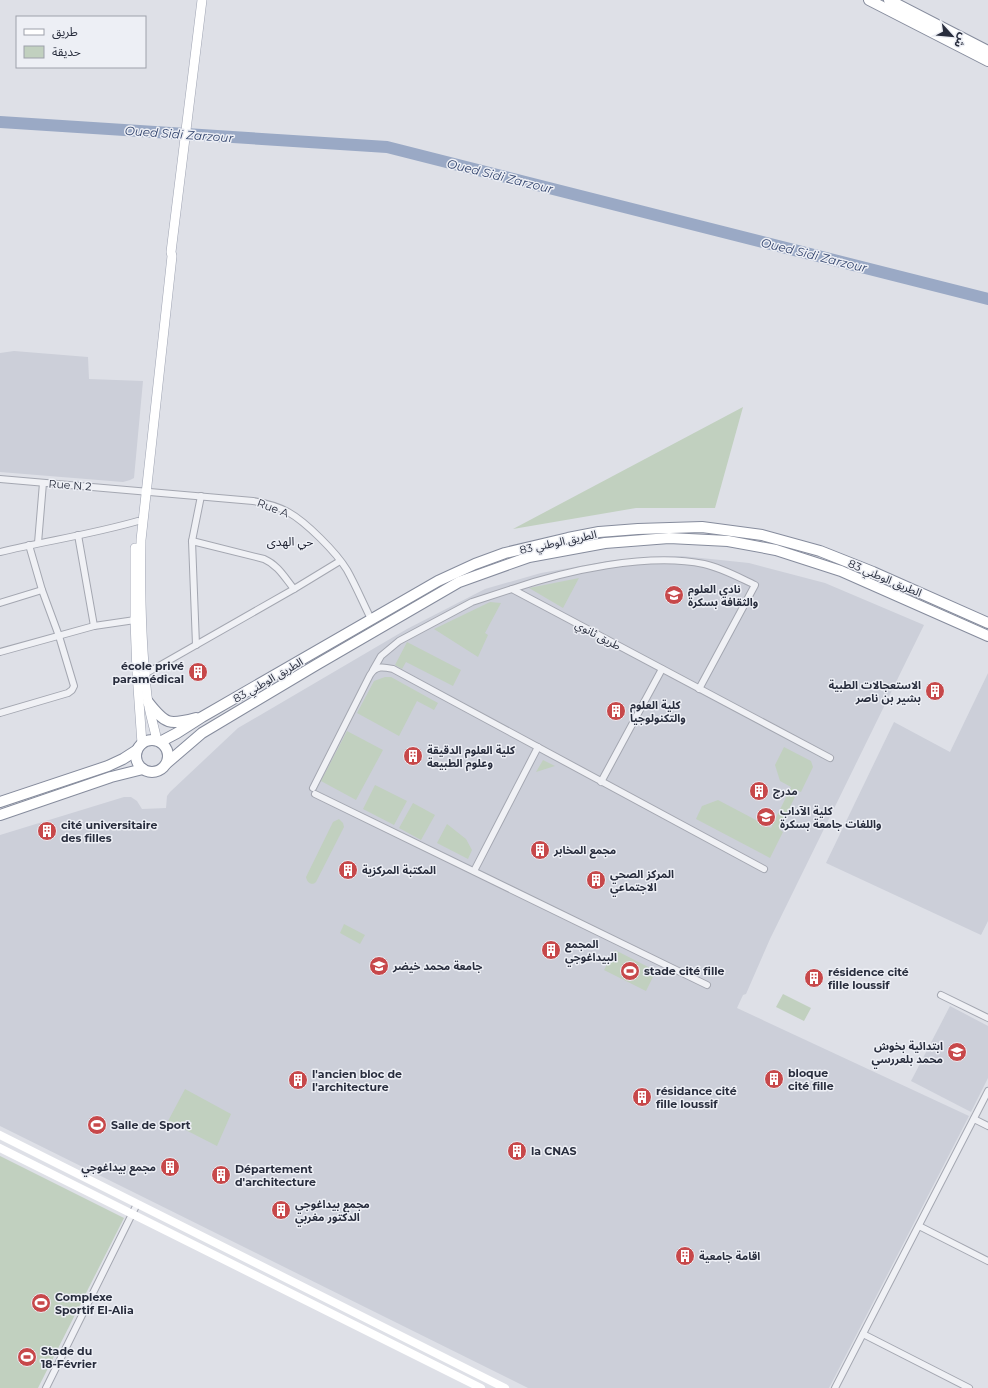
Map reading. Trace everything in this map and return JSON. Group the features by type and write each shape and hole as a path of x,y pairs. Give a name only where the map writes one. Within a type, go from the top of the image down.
{"highway":[{"path":"869,0 988,62"},
{"path":"889,0 988,51"},
{"name":"الطريق الوطني 83","path":"158,741 178,733 202,717 438,581 475,564 505,554 538,544 599,532 702,527 762,535 807,547 873,572 988,623"},
{"name":"الطريق الوطني 83","path":"167,763 202,733 459,582 529,557 605,543 669,538 728,541 776,550 841,571 988,636"},
{"path":"148,702 159,716 169,721 177,723 202,717"},
{"path":"0,802 108,766 123,759 149,740 158,741 166,749 168,753 167,763 162,769 155,772 150,772 143,769 136,760 140,747"},
{"path":"0,815 112,777 143,769"}],"main road":[{"path":"158,741 148,702 145,674 140,578 141,540 144,491 167,263 168,255 171,252 202,0"},
{"path":"140,747 134,565 138,521 144,491"},
{"path":"0,1136 505,1388"},
{"path":"0,1148 482,1388"}],"street":[{"name":"Rue N 2","path":"0,479 144,491"},
{"path":"38,543 43,483"},
{"name":"Rue A","path":"144,491 253,500 288,512 311,530 340,561 346,569 371,619"},
{"path":"196,646 192,541 201,496"},
{"path":"0,552 138,521"},
{"path":"78,535 94,626"},
{"path":"192,541 271,562 278,568 294,589"},
{"path":"0,713 68,693 72,690 74,683 42,590 29,545"},
{"path":"699,689 755,585 717,568 703,564 668,560 614,564 531,582 472,602 399,641 381,656 314,791 708,985"},
{"path":"145,674 196,646 340,561"},
{"name":"طريق ثانوي","path":"512,589 830,758"},
{"path":"0,603 42,590"},
{"path":"0,652 94,626 135,620"},
{"path":"373,670 382,666 393,669 764,869"},
{"path":"601,782 662,669"},
{"path":"474,871 538,747"},
{"path":"941,995 988,1018"},
{"path":"835,1388 988,1091"},
{"path":"974,1120 988,1126"},
{"path":"46,1388 137,1204"},
{"path":"919,1226 988,1261"},
{"path":"863,1334 969,1388"}],"shaded area":[{"path":"14,351 88,357 89,379 143,381 134,478 123,482 0,472 0,353"},
{"name":"جامعة محمد خيضر","path":"682,556 749,563 825,583 924,625 770,939 746,994 743,995 737,1008 969,1116 829,1388 528,1388 0,1126 0,835 124,797 131,797 137,801 142,809 166,808 167,796 170,792 238,728 407,629 485,589 541,573 614,560"},
{"path":"988,673 988,921 981,935 826,863 894,722 950,752"},
{"name":"ابتدائية بخوش محمد بلعررسي","path":"950,1006 988,1026 988,1078 971,1112 911,1081"}],"green space":[{"path":"743,407 715,508 636,508 513,529"},
{"path":"579,578 563,608 529,588"},
{"path":"490,602 501,603 485,633 488,635 478,657 434,629"},
{"path":"407,642 461,670 453,686 406,662 402,669 395,665"},
{"path":"385,677 391,677 438,703 434,710 417,701 399,736 357,713 374,681"},
{"path":"347,731 383,750 356,800 321,781"},
{"path":"784,747 811,761 813,767 801,792 798,791 779,829 783,832 770,858 696,819 702,806 718,800 771,828 791,787 780,781 775,765"},
{"path":"543,760 555,766 536,772"},
{"path":"375,785 407,801 394,825 363,809"},
{"path":"413,803 435,815 421,840 399,828"},
{"path":"339,819 343,823 344,827 316,882 313,884 310,883 307,881 306,877 333,822"},
{"path":"447,824 466,839 472,850 468,859 437,843"},
{"path":"344,924 365,935 360,944 340,933"},
{"name":"stade cité fille","path":"615,950 656,971 646,991 604,970"},
{"path":"783,994 811,1008 804,1021 776,1007"},
{"path":"185,1089 231,1114 217,1146 168,1121"},
{"name":"Complexe Sportif El-Alia","path":"0,1156 124,1218 38,1388 0,1388"}],"waterway":[{"name":"Oued Sidi Zarzour","path":"0,122 387,147 988,299"}],"place":[{"name":"نادي العلوم والثقافة بسكرة","path":"674,595"},
{"name":"école privé paramédical","path":"198,672"},
{"name":"الاستعجالات الطبية بشير بن ناصر","path":"935,691"},
{"name":"كلية العلوم والتكنولوجيا","path":"616,711"},
{"name":"كلية العلوم الدقيقة وعلوم الطبيعة","path":"413,756"},
{"name":"مدرج","path":"759,791"},
{"name":"كلية الآداب واللغات جامعة بسكرة","path":"766,817"},
{"name":"cité universitaire des filles","path":"47,831"},
{"name":"مجمع المخابر","path":"540,850"},
{"name":"المكتبة المركزية","path":"348,870"},
{"name":"المركز الصحي الاجتماعي","path":"596,880"},
{"name":"المجمع البيداغوجي","path":"551,950"},
{"name":"جامعة محمد خيضر","path":"379,966"},
{"name":"stade cité fille","path":"630,971"},
{"name":"résidence cité fille loussif","path":"814,978"},
{"name":"ابتدائية بخوش محمد بلعررسي","path":"957,1052"},
{"name":"bloque cité fille","path":"774,1079"},
{"name":"l'ancien bloc de l'architecture","path":"298,1080"},
{"name":"résidance cité fille loussif","path":"642,1097"},
{"name":"Salle de Sport","path":"97,1125"},
{"name":"la CNAS","path":"517,1151"},
{"name":"مجمع بيداغوجي","path":"170,1167"},
{"name":"Département d'architecture","path":"221,1175"},
{"name":"مجمع بيداغوجي الدكتور مغربي","path":"281,1210"},
{"name":"اقامة جامعية","path":"685,1256"},
{"name":"Complexe Sportif El-Alia","path":"41,1303"},
{"name":"Stade du 18-Février","path":"27,1357"}],"district":[{"name":"حي الهدى","path":"290,541"}]}
